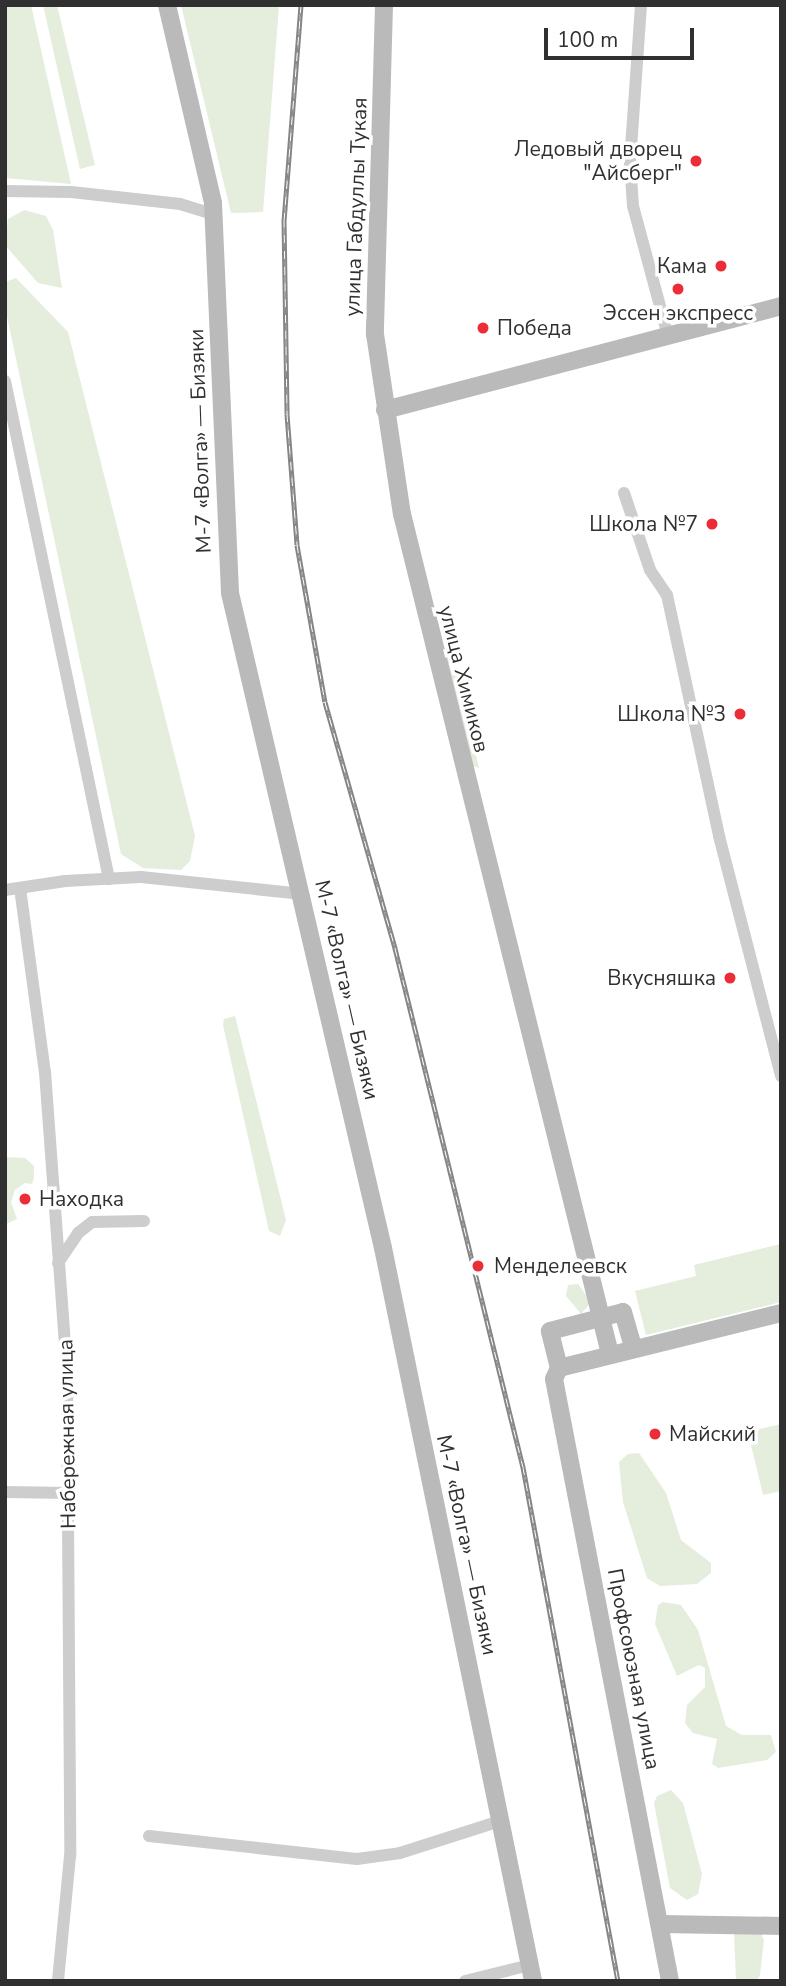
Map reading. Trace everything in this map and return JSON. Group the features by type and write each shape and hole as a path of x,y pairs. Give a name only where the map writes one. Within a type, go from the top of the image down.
{"main road":[{"name":"М-7 «Волга» — Бизяки","path":"167,5 204,154 214,214 230,593 383,1248 531,1973"},
{"name":"улица Габдуллы Тукая","path":"384,5 375,334 385,410"},
{"path":"385,410 781,306"},
{"name":"улица Химиков","path":"385,410 402,514 433,650 610,1354"},
{"path":"601,1318 623,1312 633,1348"},
{"path":"559,1368 781,1314"},
{"name":"Профсоюзная улица","path":"601,1318 550,1331 559,1368 554,1379 670,1981"},
{"path":"660,1924 781,1926"}],"street":[{"path":"641,5 630,163 633,206 668,336"},
{"path":"5,191 71,192 180,204 214,214"},
{"path":"5,381 109,878"},
{"path":"624,493 650,570 667,595 719,836 781,1076"},
{"path":"5,890 141,877 302,894"},
{"name":"Набережная улица","path":"20,888 45,1072 67,1374 70,1493 70,1856 58,1981"},
{"path":"58,1263 78,1233 92,1222 144,1221"},
{"path":"5,1492 70,1493"},
{"path":"149,1836 357,1859 400,1853 500,1821"},
{"path":"465,1981 531,1973"}],"green space":[{"path":"5,5 31,5 71,184 5,178"},
{"path":"43,5 57,5 95,165 80,169"},
{"path":"181,5 279,5 263,212 231,213"},
{"path":"24,210 46,216 53,230 62,288 38,283 5,245 8,219"},
{"path":"16,278 68,332 195,836 190,861 181,870 143,868 121,854 5,307 5,282"},
{"path":"448,650 452,652 479,768 473,766 445,654"},
{"path":"235,1016 286,1220 280,1236 269,1231 223,1025 224,1019"},
{"path":"5,1157 25,1158 34,1166 32,1184 25,1183 15,1190 11,1202 17,1219 6,1224"},
{"path":"781,1244 781,1302 646,1335 635,1291 696,1276 694,1265"},
{"path":"578,1284 591,1302 581,1314 566,1296 568,1285"},
{"path":"781,1424 781,1491 763,1495 748,1432"},
{"path":"639,1453 666,1493 681,1540 711,1563 711,1573 697,1584 660,1586 647,1578 623,1502 619,1462 628,1454"},
{"path":"663,1602 681,1605 698,1630 726,1726 742,1735 771,1735 776,1752 767,1760 718,1768 712,1764 717,1739 693,1733 685,1723 687,1705 705,1687 705,1668 699,1665 677,1676 655,1624 658,1605"},
{"path":"671,1790 683,1803 702,1874 698,1894 687,1900 670,1888 654,1803 657,1796"},
{"path":"759,1930 764,1940 760,1975 757,1981 736,1981 734,1931"}],"railway":[{"path":"301,5 284,219 287,414 297,545 325,702 395,948 523,1467 618,1981"}],"place":[{"name":"Ледовый дворец \"Айсберг\"","path":"696,161"},
{"name":"Кама","path":"721,266"},
{"name":"Эссен экспресс","path":"678,289"},
{"name":"Победа","path":"483,328"},
{"name":"Школа №7","path":"712,524"},
{"name":"Школа №3","path":"740,714"},
{"name":"Вкусняшка","path":"730,978"},
{"name":"Находка","path":"25,1199"},
{"name":"Менделеевск","path":"478,1266"},
{"name":"Майский","path":"655,1434"}]}
